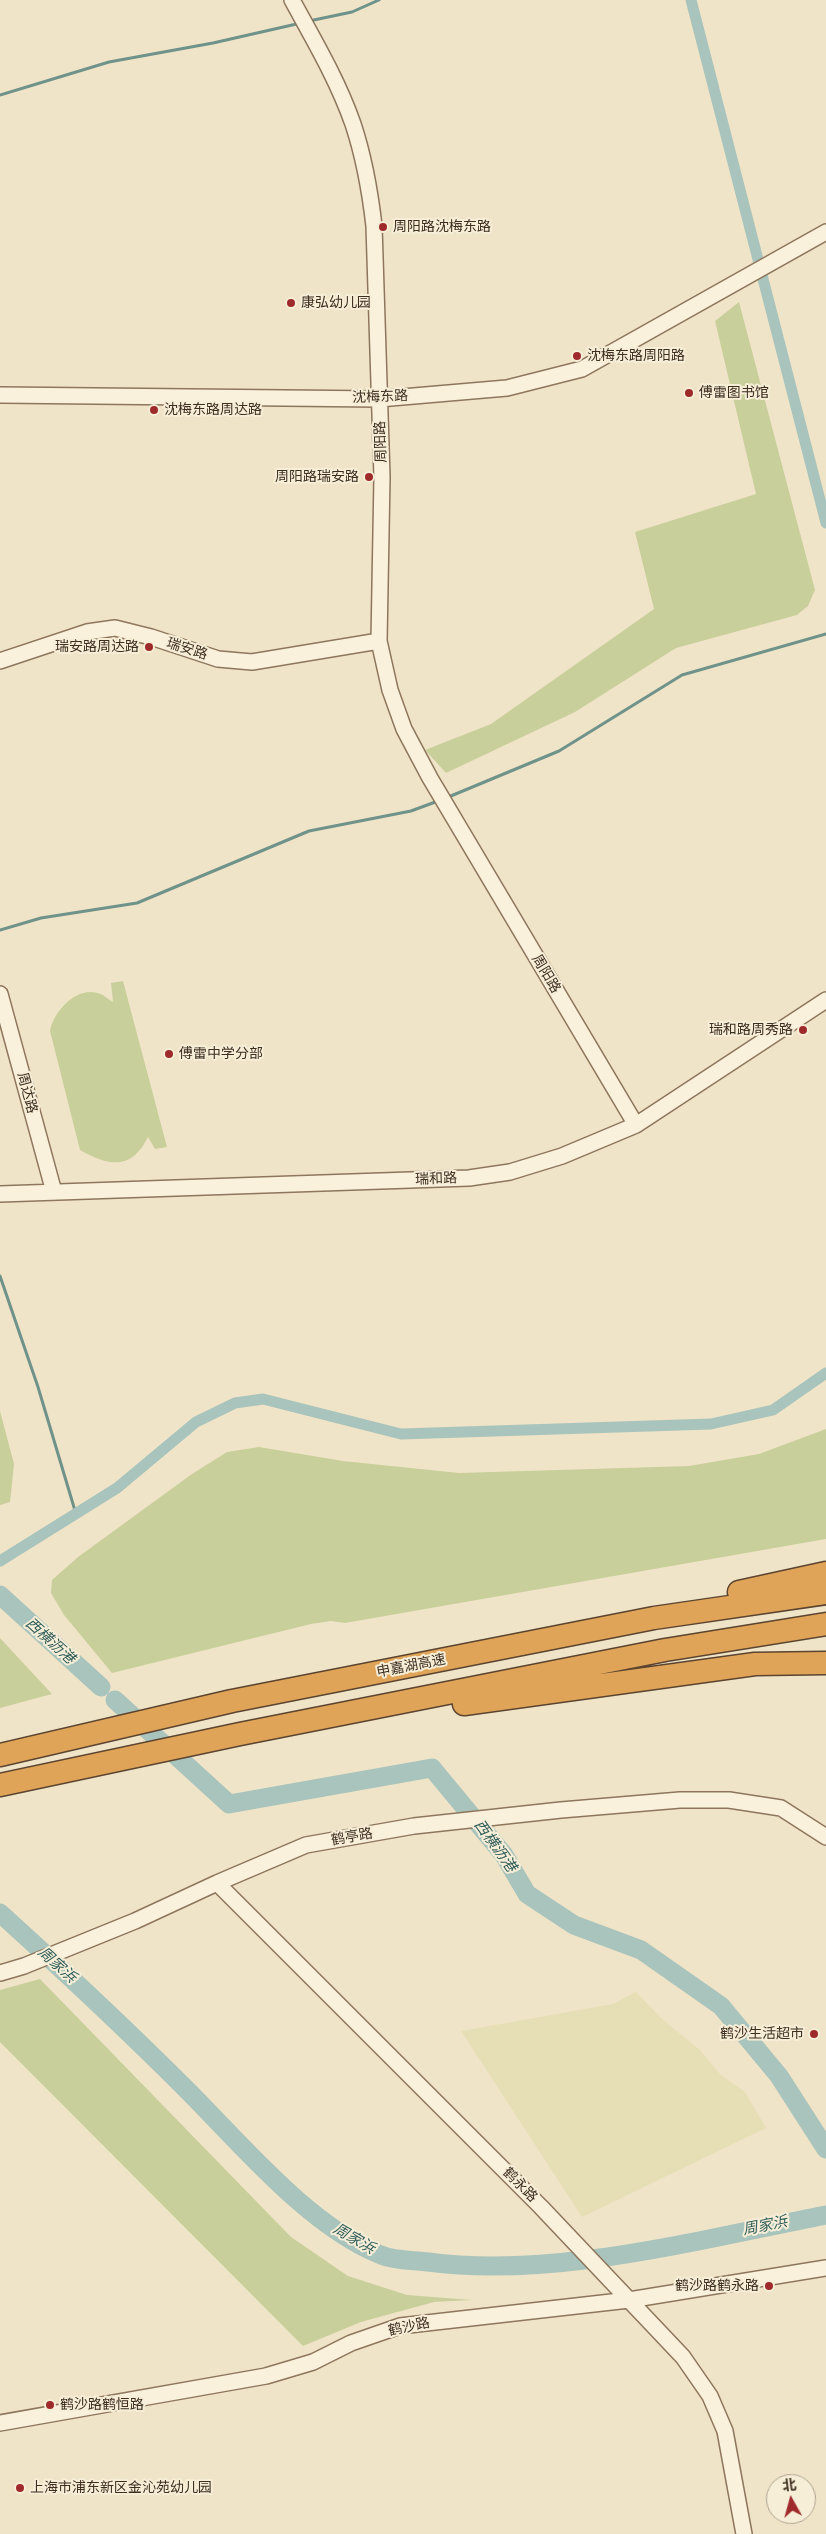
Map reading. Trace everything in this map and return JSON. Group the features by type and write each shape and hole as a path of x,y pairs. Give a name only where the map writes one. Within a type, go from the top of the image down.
{"highway":[{"path":"232,1701 826,1573"},
{"name":"申嘉湖高速","path":"0,1755 232,1701 654,1618 826,1593"},
{"path":"0,1785 240,1734 664,1650 826,1624"},
{"path":"240,1734 755,1664 826,1663"}],"street":[{"name":"周阳路","path":"292,1 318,46 342,96 353,124 370,192 374,226 382,477 379,641 390,690 404,729 430,778 636,1125"},
{"name":"沈梅东路","path":"0,395 379,399 508,388 582,369 826,232"},
{"name":"瑞安路","path":"0,661 87,632 115,628 151,637 218,660 252,662 379,641"},
{"name":"周达路","path":"0,994 54,1192"},
{"name":"瑞和路","path":"1,1194 468,1178 510,1172 562,1156 636,1125 826,1000"},
{"name":"鹤亭路","path":"0,1973 24,1966 135,1921 306,1845 414,1826 509,1815 671,1801 729,1800 781,1808 826,1837"},
{"name":"鹤永路","path":"217,1883 561,2229 683,2357 710,2396 726,2431 744,2534"},
{"name":"鹤沙路","path":"0,2423 266,2376 313,2362 351,2343 400,2326 629,2300 826,2268"}],"shaded area":[{"path":"636,1992 661,2018 700,2050 721,2075 745,2092 766,2128 582,2217 461,2031 613,2004"}],"green space":[{"path":"739,302 815,590 808,606 797,615 676,648 575,712 446,773 425,750 491,724 654,609 635,532 756,494 715,321"},
{"path":"123,981 167,1147 155,1149 148,1137 134,1156 127,1160 110,1162 100,1160 80,1150 50,1031 52,1023 62,1007 69,1001 85,993 94,992 103,995 113,1002 111,983"},
{"path":"0,1411 14,1464 10,1502 0,1505"},
{"path":"826,1429 826,1539 345,1623 331,1621 311,1624 112,1673 64,1615 51,1593 52,1580 78,1557 192,1474 227,1452 259,1447 343,1461 459,1473 689,1466 759,1454"},
{"path":"0,1638 52,1694 0,1708"},
{"path":"40,1979 291,2237 348,2276 407,2295 472,2300 434,2302 361,2322 303,2346 0,2042 0,1990"}],"waterway":[{"path":"309,21 352,12 379,0"},
{"path":"691,0 826,523"},
{"path":"0,95 109,62 213,43 301,23"},
{"path":"446,798 559,751 682,675 826,634"},
{"path":"0,930 41,918 137,903 309,831 411,811 438,801"},
{"path":"0,1276 38,1387 76,1514"},
{"path":"0,1561 117,1488 196,1422 235,1403 263,1399 401,1434 711,1424 773,1410 826,1373"},
{"name":"西横沥港","path":"0,1595 101,1687"},
{"name":"西横沥港","path":"115,1700 229,1804 432,1768 504,1855 527,1894 574,1925 641,1950 721,2006 779,2076 826,2149"},
{"name":"周家浜","path":"0,1913 141,2045 253,2159 303,2205 328,2225 354,2242 386,2257 476,2266 577,2261 679,2245 826,2215"}],"place":[{"name":"周阳路沈梅东路","path":"383,227"},
{"name":"康弘幼儿园","path":"291,303"},
{"name":"沈梅东路周阳路","path":"577,356"},
{"name":"傅雷图书馆","path":"689,393"},
{"name":"沈梅东路周达路","path":"154,410"},
{"name":"周阳路瑞安路","path":"369,477"},
{"name":"瑞安路周达路","path":"149,647"},
{"name":"瑞和路周秀路","path":"803,1030"},
{"name":"傅雷中学分部","path":"169,1054"},
{"name":"鹤沙生活超市","path":"814,2034"},
{"name":"鹤沙路鹤永路","path":"769,2286"},
{"name":"鹤沙路鹤恒路","path":"50,2405"},
{"name":"上海市浦东新区金沁苑幼儿园","path":"20,2488"}]}
